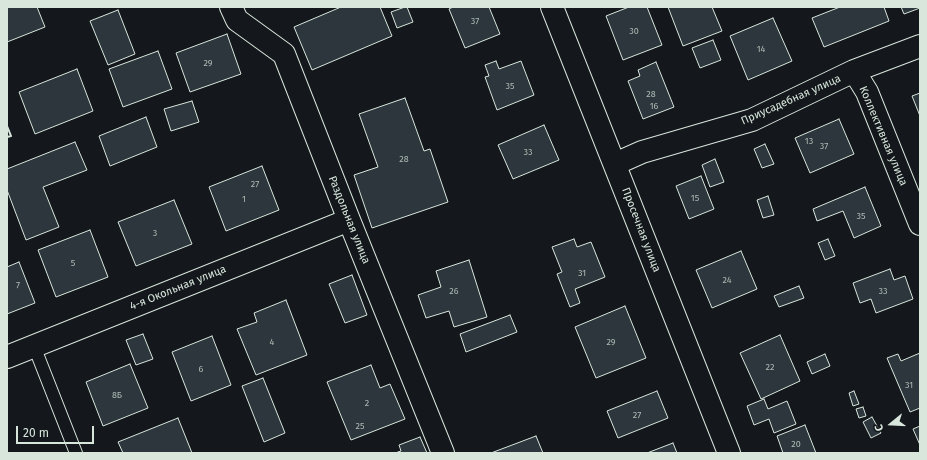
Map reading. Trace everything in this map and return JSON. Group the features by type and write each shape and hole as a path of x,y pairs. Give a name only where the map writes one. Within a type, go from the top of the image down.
{"street":[{"name":"Раздольная улица","path":"231,7 237,20 284,54 348,220 443,453"},
{"name":"Просечная улица","path":"552,7 729,453"},
{"name":"Приусадебная улица","path":"615,164 642,152 752,120 854,71 920,46"},
{"name":"Коллективная улица","path":"854,71 867,92 920,224"},
{"name":"4-я Окольная улица","path":"7,357 348,220"}],"lane":[{"path":"34,346 76,453"}],"building":[{"path":"7,7 37,7 45,27 7,42"},
{"path":"341,7 380,7 392,36 312,70 294,27"},
{"path":"407,7 413,22 397,28 391,12"},
{"path":"453,7 489,7 500,34 465,48 449,9"},
{"path":"629,7 647,7 662,45 623,60 606,16"},
{"path":"668,7 712,7 722,31 683,46"},
{"path":"840,7 884,7 889,21 824,47 812,18"},
{"path":"901,7 920,7 920,8 904,14"},
{"path":"118,10 135,54 108,65 90,21"},
{"path":"773,18 792,61 748,80 730,36"},
{"path":"227,34 241,74 190,92 176,53"},
{"path":"713,40 721,60 700,68 692,48"},
{"path":"158,51 172,89 123,107 109,69"},
{"path":"496,61 499,69 521,61 534,95 497,110 485,77 489,76 485,65"},
{"path":"656,62 674,107 643,119 628,81 640,76 638,70"},
{"path":"77,69 93,111 35,134 19,92"},
{"path":"920,93 920,116 912,96"},
{"path":"405,98 424,151 430,149 448,202 372,228 354,175 378,167 359,114"},
{"path":"192,101 199,122 171,131 164,109"},
{"path":"146,117 157,147 110,166 99,136"},
{"path":"839,119 854,154 810,173 795,138"},
{"path":"544,125 559,160 513,179 498,145"},
{"path":"75,142 87,170 43,187 59,227 26,240 7,190 7,169"},
{"path":"765,144 774,164 762,168 754,149"},
{"path":"715,159 724,182 710,187 702,165"},
{"path":"262,166 279,210 226,231 209,187"},
{"path":"701,176 714,209 689,219 676,186"},
{"path":"865,187 881,226 854,238 843,211 817,221 813,209"},
{"path":"768,196 774,215 763,218 757,200"},
{"path":"174,200 192,244 136,266 118,222"},
{"path":"90,230 108,277 56,297 38,250"},
{"path":"574,239 577,247 591,242 605,277 575,289 580,303 570,307 557,274 562,272 552,247"},
{"path":"828,239 835,256 825,260 818,243"},
{"path":"741,251 757,289 712,308 696,270"},
{"path":"469,260 487,317 454,327 449,311 426,318 418,295 441,287 436,271"},
{"path":"19,262 35,303 7,314 7,267"},
{"path":"890,269 894,280 905,276 913,299 876,313 871,299 860,303 853,283"},
{"path":"352,275 367,315 345,323 329,284"},
{"path":"799,286 804,298 779,307 774,296"},
{"path":"286,300 307,355 256,375 237,329 257,322 254,313"},
{"path":"625,306 646,358 596,378 575,327"},
{"path":"510,315 517,332 466,352 460,334"},
{"path":"143,334 153,359 136,365 126,340"},
{"path":"780,335 800,381 761,399 740,353"},
{"path":"212,336 231,385 191,401 172,352"},
{"path":"920,353 920,408 910,412 887,358 898,354 901,361"},
{"path":"825,354 830,366 812,374 807,362"},
{"path":"130,364 148,408 103,426 86,382"},
{"path":"371,365 380,388 390,384 405,419 351,440 327,382"},
{"path":"263,378 285,433 264,442 242,386"},
{"path":"657,391 668,418 618,438 607,411"},
{"path":"854,391 859,404 853,406 849,393"},
{"path":"764,399 768,409 787,401 796,424 774,433 769,419 754,425 747,406"},
{"path":"863,407 866,416 859,418 856,409"},
{"path":"872,417 881,433 871,438 863,422"},
{"path":"178,418 192,453 123,453 118,442"},
{"path":"805,425 816,453 783,453 777,436"},
{"path":"920,426 920,445 913,429"},
{"path":"536,436 543,453 491,453"},
{"path":"420,437 427,453 395,453 401,451 399,445"},
{"path":"673,443 677,453 647,453"}],"wall":[{"path":"7,126 11,136 7,137"}]}
